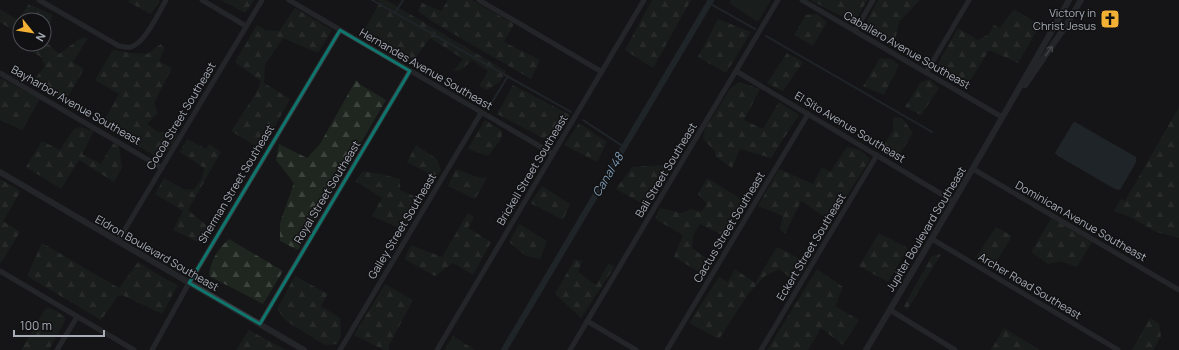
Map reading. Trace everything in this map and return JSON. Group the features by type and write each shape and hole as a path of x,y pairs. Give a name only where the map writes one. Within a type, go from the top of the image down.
{"street":[{"path":"39,0 119,46 127,48 133,47 145,36 166,0"},
{"path":"202,0 246,26"},
{"name":"Cocoa Street Southeast","path":"118,242 262,0"},
{"name":"Hernandes Avenue Southeast","path":"289,0 553,154"},
{"path":"479,0 602,72"},
{"name":"Brickell Street Southeast","path":"437,350 644,0"},
{"name":"Bali Street Southeast","path":"570,350 778,0"},
{"name":"Caballero Avenue Southeast","path":"802,0 1002,117"},
{"path":"855,31 874,0"},
{"path":"926,73 969,0"},
{"name":"Jupiter Boulevard Southeast","path":"866,350 973,169 1069,0"},
{"name":"Jupiter Boulevard Southeast","path":"1002,117 1065,27 1081,0"},
{"name":"Sherman Street Southeast","path":"152,350 189,283 340,30"},
{"name":"Royal Street Southeast","path":"260,324 410,71"},
{"name":"El Sito Avenue Southeast","path":"736,72 878,155 953,201"},
{"name":"Bayharbor Avenue Southeast","path":"0,73 162,168"},
{"name":"Galley Street Southeast","path":"340,350 482,113"},
{"name":"Cactus Street Southeast","path":"667,350 808,114"},
{"name":"Eckert Street Southeast","path":"761,350 878,155"},
{"name":"Dominican Avenue Southeast","path":"973,169 1179,290"},
{"name":"Eldron Boulevard Southeast","path":"0,172 304,350"},
{"name":"Archer Road Southeast","path":"932,239 1118,350"},
{"path":"0,271 134,350"},
{"path":"890,310 955,350"},
{"path":"58,350 77,317"},
{"path":"587,321 636,350"}],"highlighted area":[{"path":"340,30 410,71 260,324 189,283"}],"green space":[{"path":"130,0 160,0 151,14 128,2"},
{"path":"221,0 254,0 245,13"},
{"path":"377,0 386,0 506,71 500,82 487,90 479,86 488,71 472,60 461,70 453,71 463,59 430,38 412,62 362,34 380,2"},
{"path":"448,0 472,0 514,24 504,42 540,60 531,79 433,22 418,11 422,3 441,11"},
{"path":"652,0 691,0 653,68 625,50"},
{"path":"731,0 771,0 758,22 729,3"},
{"path":"810,0 867,0 853,22"},
{"path":"878,0 920,0 899,22 894,45 869,31 867,20"},
{"path":"29,4 46,12 24,12"},
{"path":"295,8 332,30 318,53 283,38 265,65 264,83 290,99 262,150 231,131 255,95 261,81 235,62 257,25 265,30 279,31"},
{"path":"0,9 12,16 12,30 0,22"},
{"path":"1014,9 1040,25 1018,63 989,50 965,89 938,73 935,69 958,28 978,40 989,34 994,25 1000,28"},
{"path":"817,14 827,22 813,46 794,35 806,15"},
{"path":"718,19 751,32 726,73 698,57"},
{"path":"81,38 88,38 73,62 84,69 66,100 34,80 45,66 42,58 33,52 52,52 52,47 59,54"},
{"path":"161,44 165,48 159,61 172,68 154,103 158,113 147,124 158,132 178,134 171,148 157,157 102,125 119,94 95,80 113,50 147,54"},
{"path":"787,53 803,62 783,91 767,83"},
{"path":"880,58 891,59 899,65 884,95 863,86"},
{"path":"1,78 40,99 22,130 0,120"},
{"path":"929,79 939,88 921,115 905,107 920,83"},
{"path":"356,80 361,85 386,100 298,250 280,241 280,223 294,183 276,160 279,144 307,158 320,144"},
{"path":"739,82 760,89 744,120 763,129 779,102 799,115 771,158 740,149 732,168 715,156 715,151 703,139 705,129 730,89"},
{"path":"513,85 570,115 552,143 497,114"},
{"path":"1179,107 1179,238 1156,232 1132,218 1114,211 1121,199 1125,201"},
{"path":"893,117 902,118 913,133 897,158 881,150 893,130"},
{"path":"485,120 502,131 501,139 488,156 468,149"},
{"path":"579,123 607,142 597,162 564,145"},
{"path":"80,127 94,131 82,154 101,164 113,143 119,147 122,168 114,182 79,160 61,189 26,167 42,141 60,150 74,129"},
{"path":"187,139 206,149 209,144 221,152 188,210 211,229 202,244 173,230 183,211 155,194 164,178 183,189 194,190 202,178 204,168 180,152"},
{"path":"416,145 437,159 441,171 435,177 407,162"},
{"path":"847,147 860,150 870,159 831,221 801,201 785,234 780,229 783,216 758,206 779,169 813,184 822,167 830,172"},
{"path":"661,165 672,167 647,206 616,189 632,167"},
{"path":"456,169 477,177 487,178 475,199 448,186"},
{"path":"363,171 400,179 400,190 416,197 409,221 403,230 372,216 382,198 355,181"},
{"path":"707,178 746,202 726,237 700,224 693,236 692,248 712,262 704,275 674,257 683,235 655,219 660,208 681,213 691,209 701,212 707,204 698,194"},
{"path":"0,179 21,191 3,221 20,232 1,263 0,262"},
{"path":"542,186 570,204 563,220 530,203"},
{"path":"468,213 474,217 468,228 491,242 473,275 453,263 435,276 404,259 411,245 442,257"},
{"path":"1052,217 1092,242 1077,267 1060,261 1048,264 1031,252"},
{"path":"519,224 547,241 540,259 526,256 509,242"},
{"path":"996,227 1012,236 993,267 976,257"},
{"path":"879,233 908,248 888,282 859,266"},
{"path":"229,239 283,271 263,304 209,276 211,265 215,256"},
{"path":"42,243 119,288 138,262 178,285 162,314 122,295 118,296 101,320 27,276"},
{"path":"777,247 808,263 796,282 779,269 765,276 749,293 719,339 689,323 719,277 728,282 735,269 755,283"},
{"path":"941,254 907,310 904,306 932,256"},
{"path":"575,259 582,261 578,272 596,285 608,264 615,266 581,318 555,294"},
{"path":"817,269 843,287 835,306 859,320 843,345 821,328 808,350 767,350"},
{"path":"295,276 328,294 321,306 340,318 341,336 337,344 325,345 286,321 277,309"},
{"path":"385,284 413,300 389,345 389,350 384,350 354,335"},
{"path":"46,308 57,311 66,319 49,350 21,350"},
{"path":"1150,318 1159,324 1161,336 1153,350 1132,350"},
{"path":"1004,328 1040,350 991,350"},
{"path":"249,330 286,350 236,350"},
{"path":"453,336 475,350 445,350"}],"shaded area":[{"path":"1075,122 1136,157 1135,164 1120,190 1115,189 1055,153"}],"waterway":[{"path":"372,0 571,112"},
{"path":"395,13 403,0"},
{"name":"Canal 48","path":"504,350 711,0"},
{"path":"709,3 755,29"},
{"path":"766,36 932,132"},
{"path":"489,107 508,76"},
{"path":"583,120 624,147"}],"place":[{"name":"Victory in Christ Jesus","path":"1110,19"}]}
